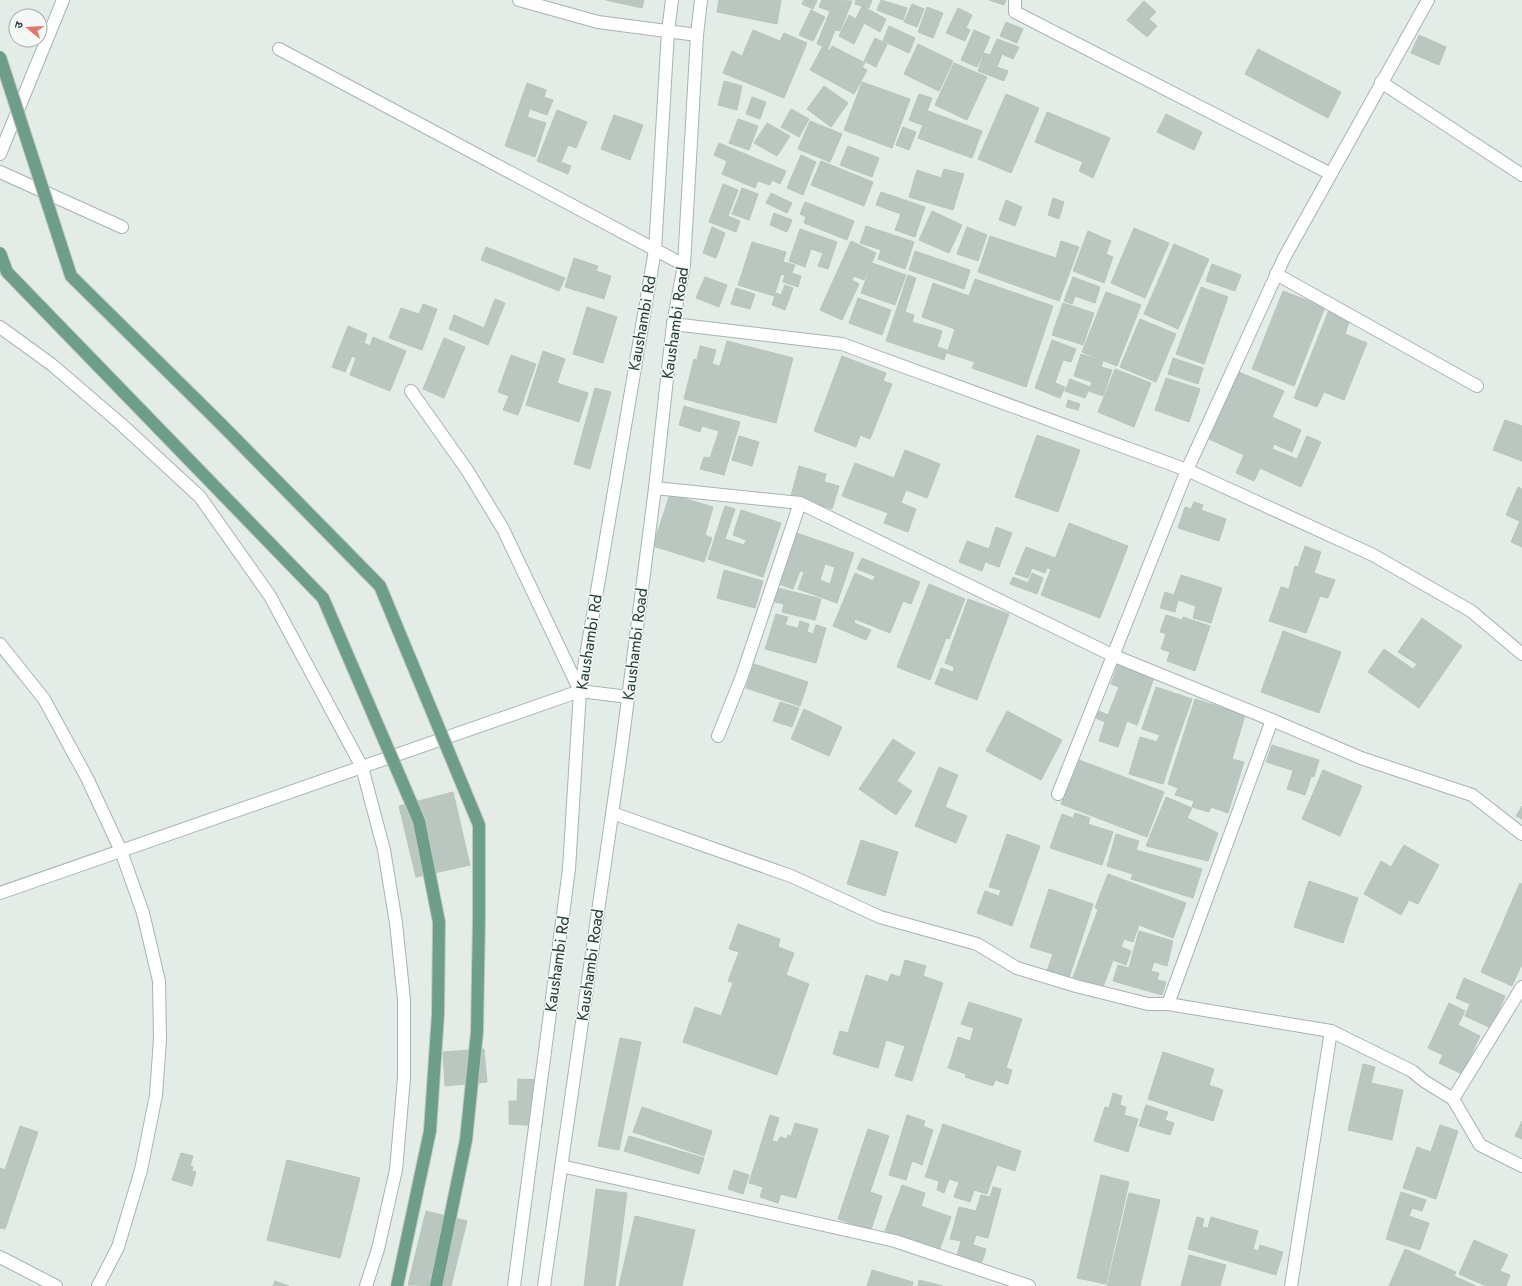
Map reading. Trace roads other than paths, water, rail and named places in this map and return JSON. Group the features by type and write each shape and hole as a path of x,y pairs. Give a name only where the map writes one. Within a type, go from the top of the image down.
{"main road":[{"path":"0,57 71,276 380,586 479,826 477,1032 466,1140 436,1286"},
{"path":"0,253 7,272 323,598 419,821 439,922 438,1014 430,1131 397,1286"}],"street":[{"path":"0,154 63,0"},
{"path":"519,0 598,22 696,35"},
{"name":"Kaushambi Rd","path":"514,1286 569,869 580,691 655,250 668,31 672,0"},
{"name":"Kaushambi Road","path":"544,1286 628,697 655,488 673,324 684,265 696,35 701,0"},
{"path":"1015,0 1015,12 1331,174"},
{"path":"1058,794 1112,655 1187,470 1276,274 1381,82 1428,0"},
{"path":"279,49 684,265"},
{"path":"1381,82 1522,175"},
{"path":"0,172 122,227"},
{"path":"1276,274 1477,386"},
{"path":"673,324 842,344 1187,470 1373,555 1471,611 1522,654"},
{"path":"0,327 51,364 121,424 200,497 270,596 362,767 384,850 396,923 404,1008 404,1078 396,1170 378,1249 366,1286"},
{"path":"411,391 467,470 502,529 543,611 580,691"},
{"path":"655,488 800,503 1112,655 1361,758 1472,795 1522,834"},
{"path":"718,736 742,676 800,503"},
{"path":"0,644 44,699 87,778 121,851 143,914 159,981 160,1039 156,1095 141,1170 118,1247 98,1286"},
{"path":"0,893 580,691 628,697"},
{"path":"1168,1004 1272,720"},
{"path":"612,813 791,876 880,917 977,944 1017,968 1076,986 1148,1004 1168,1004 1331,1031 1412,1071 1424,1081 1453,1100 1480,1145 1522,1166"},
{"path":"1453,1100 1522,987"},
{"path":"1291,1286 1331,1031"},
{"path":"561,1166 894,1241 1029,1286"},
{"path":"0,1257 56,1286"}]}
